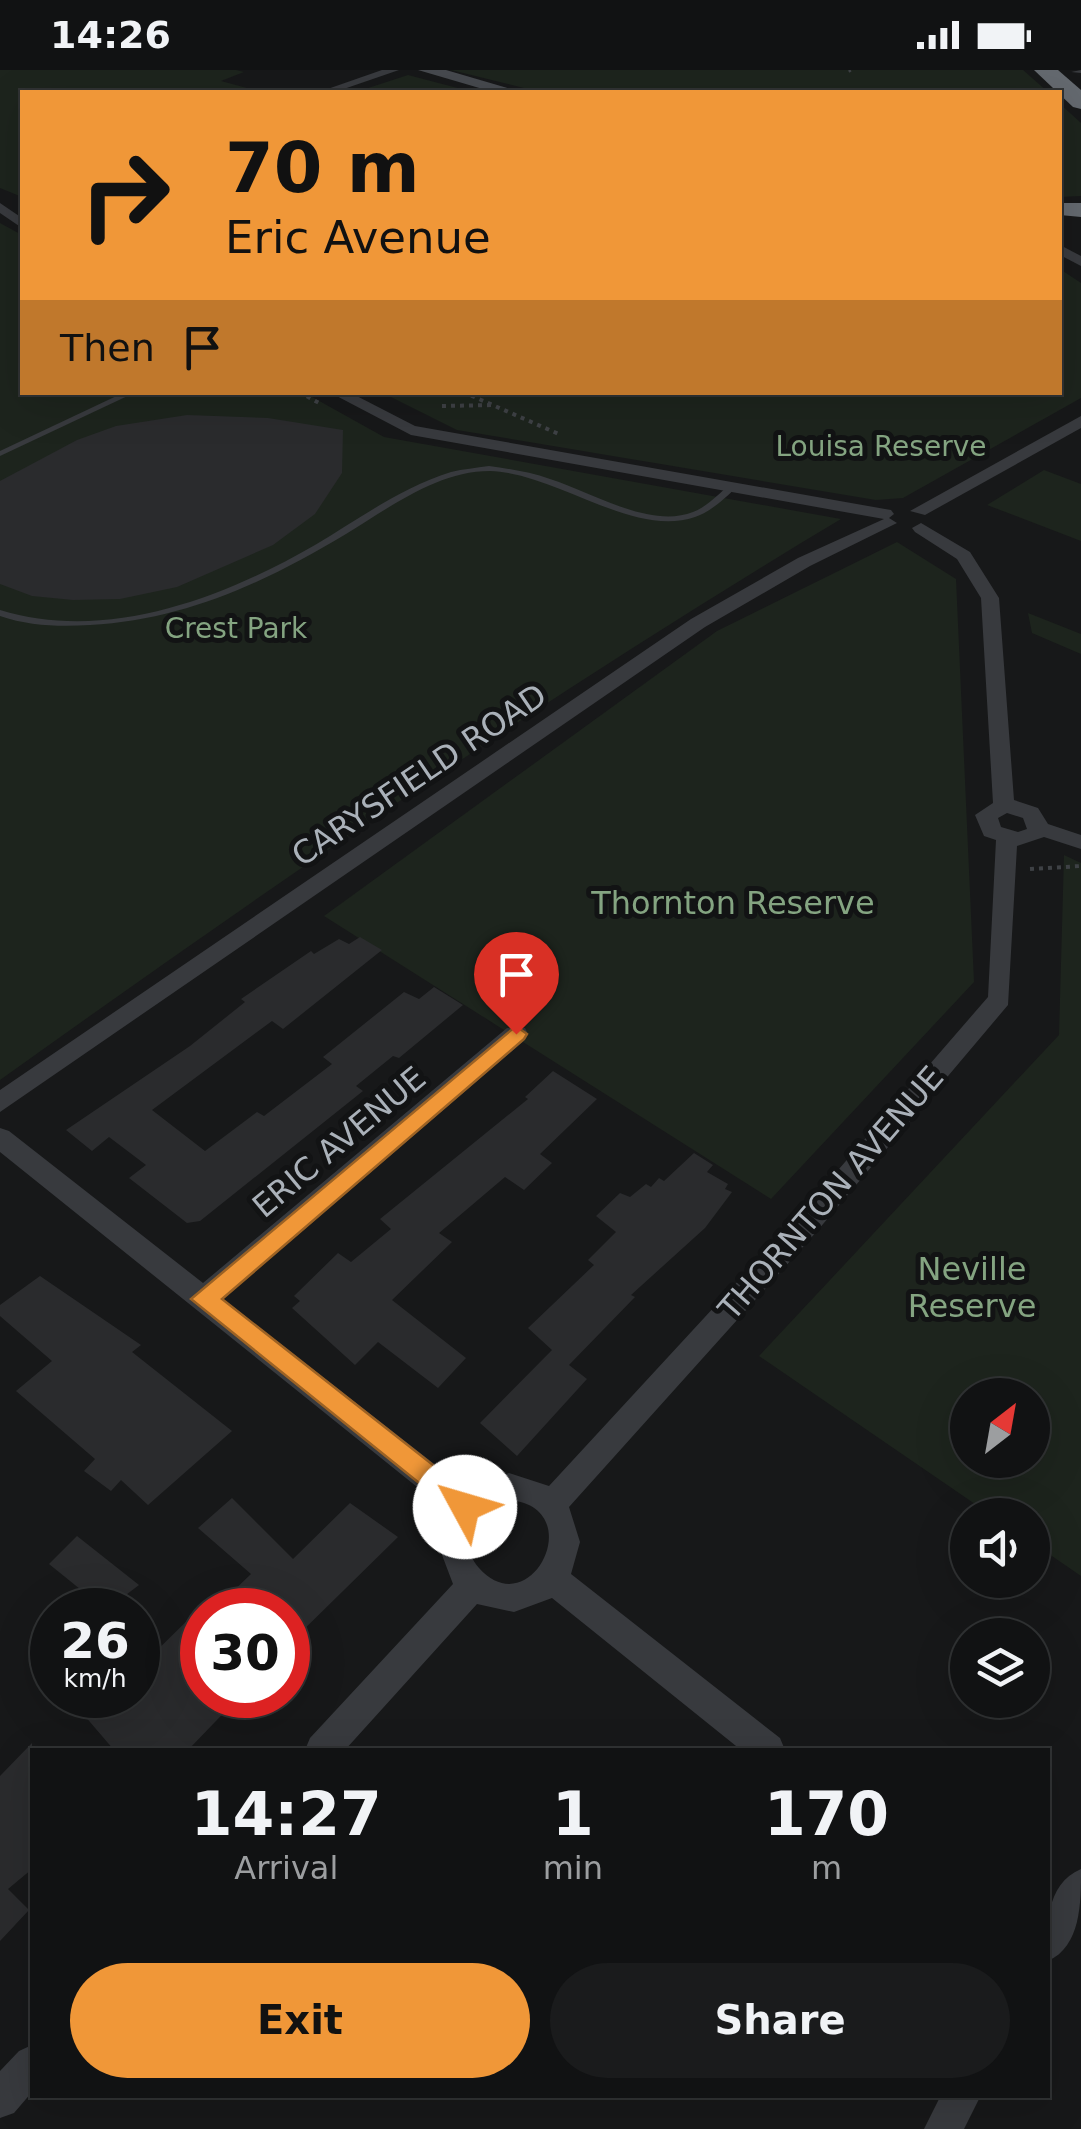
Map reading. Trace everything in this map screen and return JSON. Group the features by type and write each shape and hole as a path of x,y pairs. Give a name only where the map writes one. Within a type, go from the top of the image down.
{"highway":[{"path":"1045,70 1081,102"}],"street":[{"path":"331,90 393,70"},
{"path":"426,70 504,90"},
{"path":"342,395 411,430 734,486 887,519 899,508 920,520 1081,421"},
{"name":"CARYSFIELD ROAD","path":"0,1103 698,623 887,519"},
{"name":"THORNTON AVENUE","path":"551,1505 809,1222 1000,999 1007,838 992,831 986,820 990,810 1004,806 990,598 964,556 920,520"},
{"path":"1004,806 1029,812 1038,828 1081,842"},
{"path":"1007,838 1028,837 1038,828"},
{"name":"ERIC AVENUE","path":"204,1299 516,1034"},
{"path":"0,1138 465,1507"},
{"path":"517,1489 551,1505 566,1533 566,1549 552,1578 522,1594 489,1593 474,1585 453,1556 456,1522 465,1507 480,1496 517,1489"},
{"path":"552,1578 765,1748"},
{"path":"324,1748 474,1585"},
{"path":"1050,1940 1081,1888"},
{"path":"0,2099 30,2066"},
{"path":"943,2129 960,2098"}],"lane":[{"path":"0,454 126,395"},
{"path":"0,613 71,624 142,620 213,601 276,572 423,485 462,472 499,468 547,478 656,518 696,516 734,486"}],"path":[{"path":"849,70 854,75"},
{"path":"442,406 499,405"},
{"path":"1029,868 1081,866"}],"green space":[{"path":"0,70 236,70 244,72 221,81 255,90 20,90 20,196 0,188"},
{"path":"451,70 1023,70 1046,90 532,90"},
{"path":"408,75 465,90 362,90"},
{"path":"1062,106 1081,123 1081,196 1062,197"},
{"name":"Crest Park","path":"0,223 20,234 20,395 309,395 384,437 841,519 626,652 415,791 0,1080"},
{"name":"Louisa Reserve","path":"1062,270 1081,283 1081,398 903,498 876,500 457,430 387,395 1062,395"},
{"path":"1044,470 1081,484 1081,541 987,505"},
{"name":"Thornton Reserve","path":"897,542 956,579 974,982 771,1199 324,916 717,631"},
{"path":"1028,613 1081,634 1081,654 1032,633"},
{"name":"Neville Reserve","path":"1064,855 1081,863 1081,1576 1050,1555 1050,1498 966,1498 759,1356 1059,1035"}],"building":[{"path":"187,415 268,418 343,430 342,473 315,514 273,545 177,587 120,599 73,600 32,596 0,584 0,481 77,440 116,426"},
{"path":"360,937 382,950 283,1029 272,1021 152,1110 205,1151 257,1112 264,1116 332,1064 323,1057 404,992 419,999 434,987 463,1005 399,1058 393,1056 356,1086 363,1091 200,1221 187,1223 129,1178 146,1165 109,1137 92,1151 66,1130 190,1046 245,1002 241,999 311,951 314,954 339,939 349,944"},
{"path":"553,1071 597,1099 540,1154 552,1163 524,1190 505,1177 439,1233 452,1242 392,1300 466,1358 438,1388 378,1342 355,1365 292,1308 300,1301 294,1296 338,1253 351,1262 391,1229 380,1219 528,1099 525,1097"},
{"path":"694,1153 713,1165 707,1172 728,1184 725,1189 732,1192 705,1228 631,1295 635,1297 569,1365 587,1379 517,1456 480,1423 552,1350 528,1328 594,1265 588,1260 616,1232 596,1216 620,1193 630,1197 646,1184 651,1187 659,1178 664,1181"},
{"path":"40,1276 141,1345 132,1352 232,1431 148,1505 121,1480 111,1491 84,1471 95,1459 16,1391 52,1361 0,1316 0,1305"},
{"path":"232,1498 293,1559 350,1503 398,1537 310,1623 310,1588 236,1588 251,1574 198,1528"},
{"path":"77,1536 139,1585 79,1588 49,1564"},
{"path":"180,1628 180,1718 219,1718 190,1748 112,1748 87,1718 160,1718 160,1647"},
{"path":"32,1743 30,1871 8,1889 29,1910 0,1941 0,1776"}],"route":[{"path":"465,1507 204,1299 516,1034"}]}
